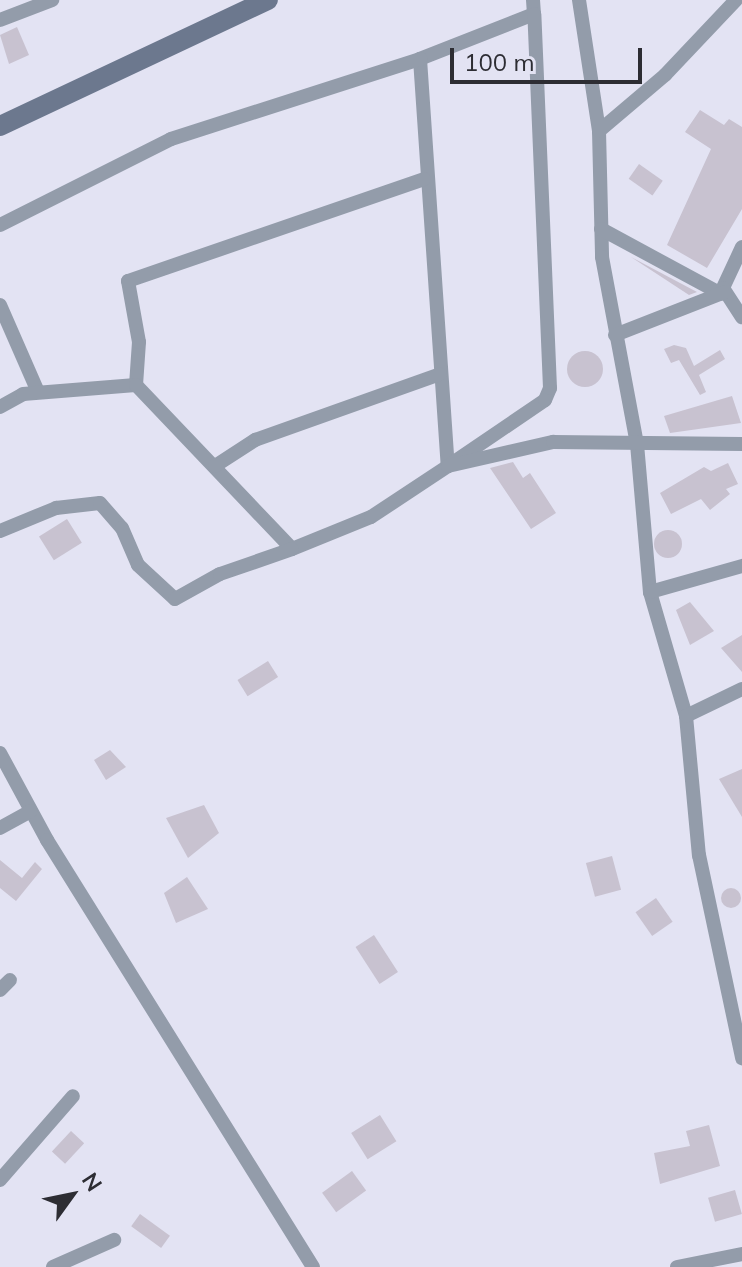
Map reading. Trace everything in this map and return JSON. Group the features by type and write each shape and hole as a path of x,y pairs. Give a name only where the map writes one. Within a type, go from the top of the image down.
{"main road":[{"path":"0,113 233,0"},
{"path":"0,126 268,0"}],"street":[{"path":"0,20 51,0"},
{"path":"579,0 599,131 601,229 615,335 637,444 650,592 686,716 699,855 742,1058"},
{"path":"599,131 665,75 735,3"},
{"path":"0,225 171,139 420,59 533,7 550,388 545,400 371,517 220,574 175,599 138,565 122,528 100,503 56,508 0,531"},
{"path":"420,59 424,179 448,466"},
{"path":"292,549 136,385 139,342 128,281 424,179"},
{"path":"601,229 724,293 742,317"},
{"path":"724,293 727,272 742,247"},
{"path":"615,335 724,293"},
{"path":"0,305 38,392"},
{"path":"215,466 255,440 440,374"},
{"path":"0,407 38,392 136,385"},
{"path":"448,466 553,442 742,444"},
{"path":"650,592 742,566"},
{"path":"686,716 742,689"},
{"path":"0,753 31,811 313,1267"},
{"path":"0,828 31,811"},
{"path":"0,1180 73,1096"},
{"path":"53,1267 114,1240"},
{"path":"677,1267 742,1254"}],"building":[{"path":"17,27 29,55 9,64 0,35"},
{"path":"700,110 724,125 729,119 742,127 742,209 707,268 667,245 711,149 685,132"},
{"path":"639,164 663,181 652,195 629,179"},
{"path":"631,257 697,292 689,295"},
{"path":"674,345 686,348 694,366 720,350 725,359 699,375 706,392 700,395 679,360 671,363 664,349"},
{"path":"585,351 597,357 603,369 597,381 585,387 573,381 567,369 573,357"},
{"path":"732,396 741,423 670,433 664,416"},
{"path":"513,462 523,478 530,473 556,513 531,529 490,468"},
{"path":"728,463 738,484 726,489 730,494 710,510 701,499 671,514 660,493 704,467 711,471"},
{"path":"67,519 82,543 54,560 39,536"},
{"path":"668,530 678,534 682,544 678,554 668,558 658,554 654,544 658,534"},
{"path":"690,602 714,631 690,645 676,610"},
{"path":"742,635 742,672 721,648"},
{"path":"268,661 278,677 248,696 237,680"},
{"path":"110,750 126,767 106,780 94,760"},
{"path":"742,769 742,817 719,779"},
{"path":"204,805 219,833 188,858 166,818"},
{"path":"612,856 621,890 595,897 586,863"},
{"path":"0,860 22,878 35,862 42,869 16,901 0,888"},
{"path":"187,877 208,909 176,923 164,893"},
{"path":"731,888 738,891 741,898 738,905 731,908 724,905 721,898 724,891"},
{"path":"656,898 673,922 652,936 636,912"},
{"path":"374,935 398,972 380,984 356,947"},
{"path":"380,1115 396,1141 368,1159 351,1133"},
{"path":"709,1125 720,1166 660,1184 654,1153 690,1146 686,1131"},
{"path":"71,1131 84,1143 65,1164 52,1151"},
{"path":"352,1171 366,1190 336,1212 322,1193"},
{"path":"735,1190 742,1214 715,1222 708,1198"},
{"path":"140,1214 170,1236 161,1248 131,1226"}]}
